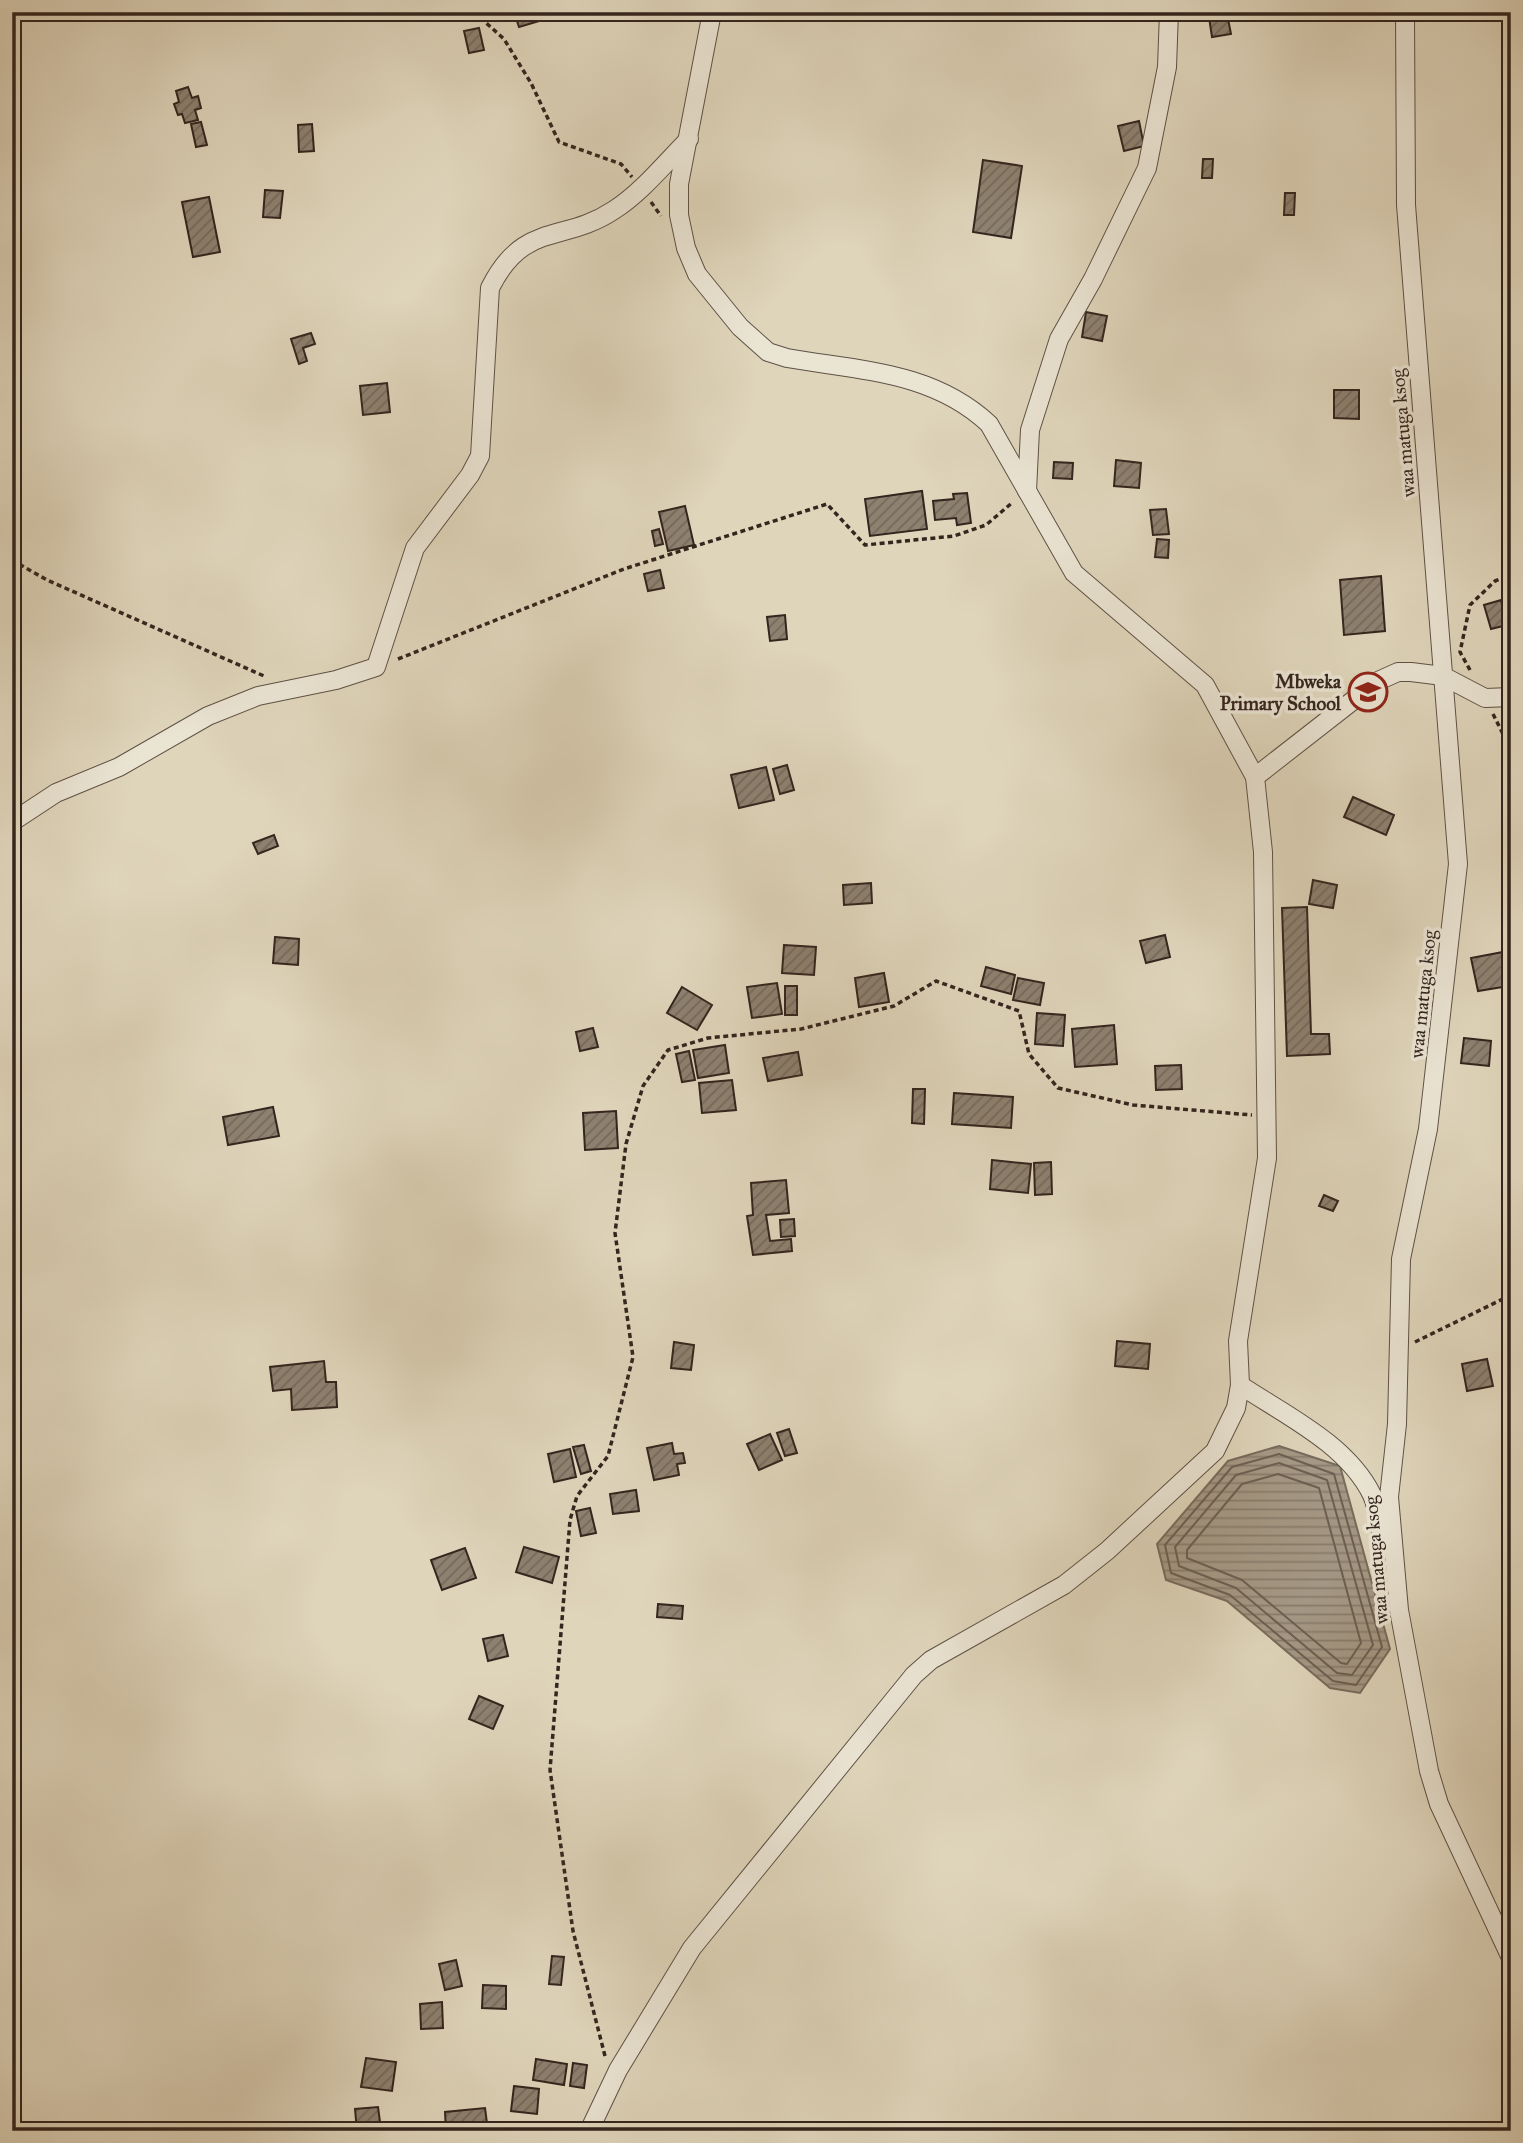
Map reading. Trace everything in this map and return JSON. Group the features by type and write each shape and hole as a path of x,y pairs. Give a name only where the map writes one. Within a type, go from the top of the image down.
{"street":[{"path":"589,2131 612,2082 692,1948 914,1675 931,1660 1064,1585 1116,1543 1215,1451 1230,1425 1240,1385 1238,1341 1264,1185 1263,852 1255,777 1205,685 1073,573 989,424 973,409 936,387 911,380 787,358 768,352 740,327 697,274 685,248 679,215 679,184 712,12"},
{"path":"1027,491 1030,430 1059,339 1093,279 1147,168 1167,67 1169,12"},
{"name":"waa matuga ksog","path":"1405,12 1406,205 1458,864 1428,1129 1401,1259 1397,1424 1389,1497 1399,1610 1419,1729 1439,1804 1511,1958"},
{"path":"12,822 56,793 119,767 208,716 292,687 336,680 376,667 415,548 470,475 480,456 490,288 501,267 526,244 551,232 593,223 641,188 689,139"},
{"path":"1255,777 1378,681 1398,672 1443,676 1485,698 1511,697"},
{"path":"1240,1385 1329,1444 1363,1480 1373,1498 1399,1610"}],"path":[{"path":"474,12 504,39 559,142 621,164 663,218"},
{"path":"376,667 624,569 827,504 865,545 954,536 986,525 1027,491"},
{"path":"12,559 47,580 292,687"},
{"path":"1511,575 1495,581 1470,605 1460,652 1511,750"},
{"path":"612,2082 573,1931 550,1770 570,1520 577,1496 608,1456 633,1357 615,1233 626,1144 643,1086 649,1077 668,1050 708,1038 801,1030 894,1006 936,981 1019,1011 1028,1054 1058,1088 1133,1105 1264,1116"},
{"path":"1398,1351 1511,1295"}],"water":[{"path":"1279,1446 1340,1466 1390,1649 1360,1693 1330,1688 1227,1601 1166,1580 1157,1544 1228,1461"}],"building":[{"path":"514,12 536,12 539,21 519,27"},
{"path":"1227,14 1231,34 1212,37 1209,17"},
{"path":"479,28 484,50 469,53 464,31"},
{"path":"188,87 192,98 198,96 201,108 195,110 198,120 185,123 174,104 179,102 176,91"},
{"path":"1139,121 1144,146 1124,151 1118,126"},
{"path":"201,122 207,145 196,147 191,124"},
{"path":"312,124 314,151 299,152 298,125"},
{"path":"1203,159 1213,159 1212,178 1202,178"},
{"path":"983,160 1022,166 1011,238 973,232"},
{"path":"265,190 283,191 280,218 263,217"},
{"path":"1285,193 1295,193 1294,215 1284,215"},
{"path":"209,197 220,252 193,257 182,202"},
{"path":"1086,312 1107,316 1102,341 1082,337"},
{"path":"311,333 315,344 303,348 307,361 299,364 291,339"},
{"path":"387,383 390,412 363,415 360,386"},
{"path":"1334,390 1359,390 1359,419 1334,418"},
{"path":"1116,460 1141,463 1139,488 1114,486"},
{"path":"1054,462 1073,463 1072,479 1053,478"},
{"path":"922,491 927,529 870,536 865,499"},
{"path":"967,493 971,523 957,525 956,518 935,520 933,501 954,499 953,494"},
{"path":"685,506 694,545 668,551 659,512"},
{"path":"1166,509 1169,534 1153,535 1150,510"},
{"path":"659,529 663,544 655,546 652,531"},
{"path":"1157,539 1169,540 1168,558 1155,557"},
{"path":"660,570 664,588 648,591 644,574"},
{"path":"1381,576 1385,631 1344,635 1340,580"},
{"path":"1501,600 1507,625 1491,629 1484,605"},
{"path":"785,615 787,639 770,641 767,617"},
{"path":"787,765 794,790 780,794 773,769"},
{"path":"766,767 774,800 739,808 731,775"},
{"path":"1353,797 1394,815 1386,835 1344,817"},
{"path":"274,835 278,846 258,854 253,843"},
{"path":"1313,880 1337,885 1333,908 1309,904"},
{"path":"871,883 872,903 844,905 843,885"},
{"path":"1307,907 1311,1034 1329,1034 1330,1054 1287,1056 1282,908"},
{"path":"1165,935 1170,957 1146,963 1140,941"},
{"path":"275,937 299,939 298,965 273,963"},
{"path":"784,945 816,947 814,975 782,973"},
{"path":"1503,952 1509,986 1478,991 1471,958"},
{"path":"986,967 1015,975 1011,994 981,986"},
{"path":"884,973 889,1002 859,1007 855,978"},
{"path":"1018,978 1044,983 1040,1005 1013,1000"},
{"path":"777,983 782,1014 752,1018 747,987"},
{"path":"785,986 797,986 797,1015 785,1015"},
{"path":"682,987 712,1005 697,1030 667,1013"},
{"path":"1037,1013 1065,1015 1063,1046 1035,1044"},
{"path":"1114,1025 1117,1064 1075,1067 1072,1029"},
{"path":"593,1028 598,1047 580,1051 576,1032"},
{"path":"1464,1038 1491,1041 1489,1066 1461,1063"},
{"path":"725,1045 729,1073 698,1078 693,1050"},
{"path":"689,1051 695,1080 682,1082 676,1054"},
{"path":"798,1052 802,1075 768,1081 763,1058"},
{"path":"1181,1065 1182,1089 1156,1090 1155,1066"},
{"path":"732,1080 736,1110 702,1113 699,1083"},
{"path":"913,1089 925,1089 924,1124 912,1123"},
{"path":"954,1093 1013,1097 1011,1128 952,1124"},
{"path":"273,1107 279,1136 228,1145 223,1117"},
{"path":"616,1111 618,1148 585,1150 583,1113"},
{"path":"992,1160 1031,1164 1028,1193 990,1189"},
{"path":"1051,1162 1052,1194 1035,1195 1034,1163"},
{"path":"786,1180 789,1213 766,1215 770,1241 791,1239 792,1251 753,1255 747,1216 753,1215 751,1183"},
{"path":"1324,1195 1338,1201 1333,1211 1319,1206"},
{"path":"794,1219 795,1236 781,1237 780,1220"},
{"path":"1117,1341 1150,1344 1148,1369 1115,1366"},
{"path":"674,1342 694,1345 691,1370 671,1368"},
{"path":"1487,1359 1493,1386 1467,1391 1462,1364"},
{"path":"324,1361 326,1382 336,1382 337,1407 292,1410 291,1389 273,1391 270,1367"},
{"path":"789,1429 797,1453 785,1456 777,1433"},
{"path":"770,1434 782,1460 759,1470 747,1444"},
{"path":"672,1443 674,1454 683,1453 685,1463 677,1464 679,1475 654,1480 647,1448"},
{"path":"584,1445 591,1471 581,1474 573,1447"},
{"path":"570,1449 576,1477 554,1482 548,1454"},
{"path":"636,1490 639,1511 613,1514 610,1494"},
{"path":"590,1508 596,1533 581,1536 576,1511"},
{"path":"524,1547 559,1557 552,1583 516,1572"},
{"path":"465,1548 476,1578 442,1590 431,1560"},
{"path":"658,1604 683,1606 682,1619 657,1617"},
{"path":"503,1635 508,1656 488,1661 483,1639"},
{"path":"479,1696 503,1706 493,1729 469,1719"},
{"path":"552,1956 564,1957 561,1985 549,1984"},
{"path":"456,1960 462,1986 445,1990 439,1964"},
{"path":"483,1985 506,1986 506,2009 482,2008"},
{"path":"442,2002 443,2028 421,2029 420,2004"},
{"path":"366,2058 396,2062 392,2091 361,2087"},
{"path":"536,2059 567,2064 564,2085 533,2080"},
{"path":"573,2063 587,2065 584,2088 570,2086"},
{"path":"514,2086 539,2089 537,2114 511,2111"},
{"path":"378,2107 380,2122 397,2122 397,2131 357,2131 355,2109"},
{"path":"485,2108 488,2131 446,2131 445,2112"}],"place":[{"name":"Mbweka Primary School","path":"1368,692"}]}
